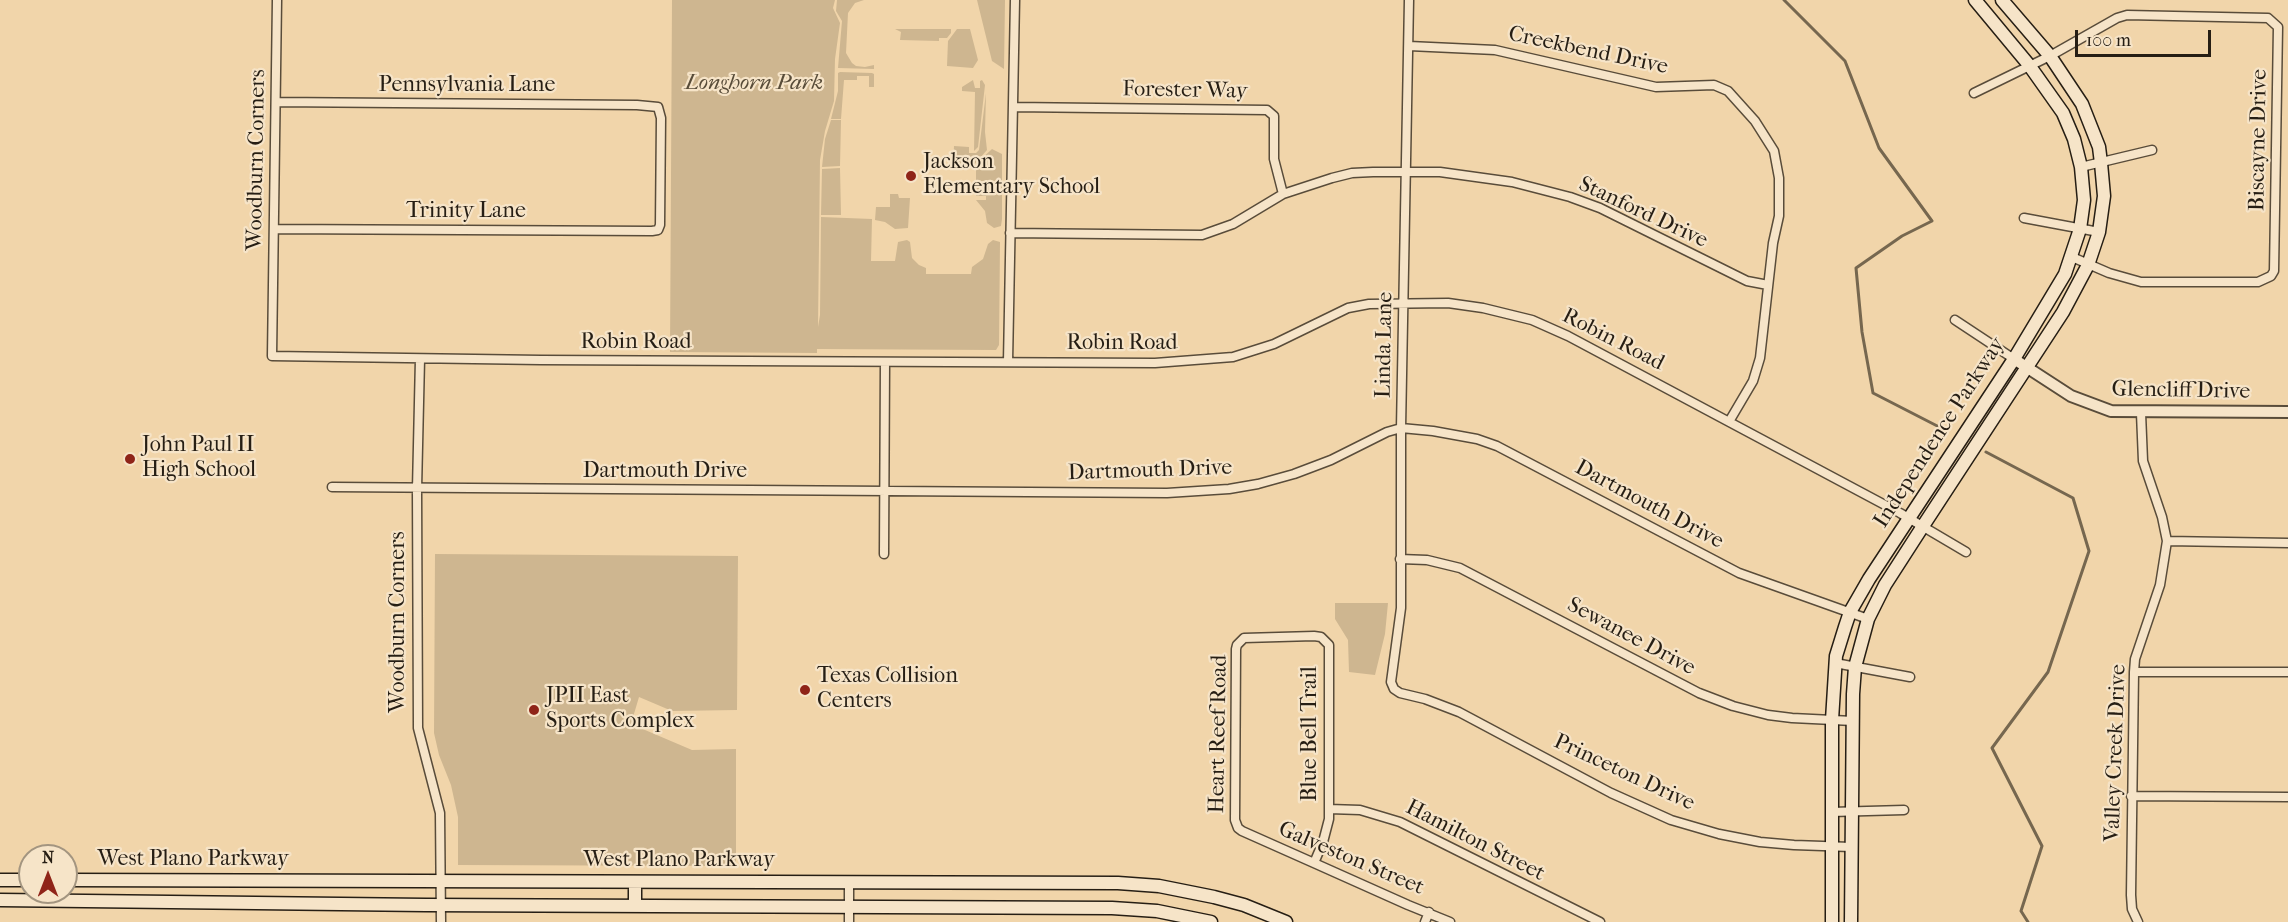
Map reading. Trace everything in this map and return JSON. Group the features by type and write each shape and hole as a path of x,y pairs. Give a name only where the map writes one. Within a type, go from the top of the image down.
{"main road":[{"name":"Independence Parkway","path":"1832,922 1832,720 1835,663 1850,612 1869,579 2014,359 2065,274 2080,229 2084,200 2081,167 2074,139 2063,112 2029,65 1975,0"},
{"name":"Independence Parkway","path":"1851,922 1855,667 1868,619 1885,585 2067,304 2088,266 2099,232 2104,196 2099,147 2082,104 2050,56 2002,0"},
{"path":"0,880 18,880"},
{"name":"West Plano Parkway","path":"78,880 1118,883 1159,886 1196,893 1244,905 1286,922"},
{"path":"635,882 635,906"},
{"name":"West Plano Parkway","path":"0,900 849,908 1112,908 1157,911 1210,922"}],"street":[{"name":"Woodburn Corners","path":"272,357 278,0"},
{"path":"1008,362 1014,0"},
{"name":"Linda Lane","path":"1394,689 1391,682 1401,608 1401,428 1409,0"},
{"name":"Biscayne Drive","path":"1974,93 2050,56 2117,18 2127,15 2268,18 2278,27 2280,34 2274,271 2271,276 2258,282 2141,282 2128,280 2088,266 2072,257"},
{"name":"Creekbend Drive","path":"1409,46 1495,50 1656,87 1714,86 1728,91 1767,137 1774,150 1780,195 1760,358 1752,381 1730,420"},
{"name":"Pennsylvania Lane","path":"276,102 658,107 661,118 660,225 658,230"},
{"name":"Forester Way","path":"1013,107 1267,110 1274,116 1274,159 1284,194"},
{"path":"2081,167 2152,150"},
{"name":"Stanford Drive","path":"1010,233 1202,235 1233,224 1284,194 1352,173 1440,172 1512,182 1570,197 1600,208 1747,281 1768,285"},
{"path":"2024,218 2099,232"},
{"name":"Trinity Lane","path":"274,230 658,230"},
{"name":"Robin Road","path":"272,357 1155,363 1233,357 1274,344 1348,308 1404,302 1448,303 1483,308 1532,320 1568,336 1730,420 1910,518 1966,552"},
{"path":"1955,320 2014,359"},
{"name":"Woodburn Corners","path":"420,359 417,489 418,728 440,813 441,922"},
{"name":"Glencliff Drive","path":"2014,359 2071,396 2111,411 2140,413 2288,412"},
{"path":"884,554 885,362"},
{"name":"Valley Creek Drive","path":"2138,922 2132,909 2131,895 2133,672 2135,658 2160,585 2167,541 2162,517 2143,461 2140,413"},
{"name":"Dartmouth Drive","path":"332,487 1167,493 1229,489 1294,474 1356,449 1387,432 1401,428 1458,434 1497,446 1739,573 1868,619"},
{"path":"2167,541 2288,543"},
{"name":"Sewanee Drive","path":"1400,559 1427,560 1460,568 1699,693 1733,706 1784,717 1853,720"},
{"name":"Heart Reef Road","path":"1238,828 1234,820 1236,649 1240,640 1249,636 1314,636 1325,640"},
{"name":"Blue Bell Trail","path":"1314,863 1327,830 1329,809 1330,650 1325,640"},
{"path":"1835,663 1910,677"},
{"path":"2133,672 2288,672"},
{"name":"Princeton Drive","path":"1394,689 1459,712 1611,793 1671,820 1740,838 1794,845 1851,847"},
{"path":"2131,796 2288,797"},
{"name":"Hamilton Street","path":"1329,809 1360,810 1381,815 1420,830 1600,922"},
{"path":"1831,812 1904,810"},
{"name":"Galveston Street","path":"1238,828 1450,922"},
{"path":"849,882 849,922"},
{"path":"1425,922 1429,912"}],"green space":[{"name":"Longhorn Park","path":"672,0 835,0 833,8 840,23 835,59 834,101 825,131 820,160 818,327 821,217 872,219 871,261 895,261 898,242 907,240 910,242 912,258 926,268 926,274 971,274 972,267 983,259 988,244 993,240 1000,242 999,345 996,350 817,349 817,353 670,352"},
{"path":"837,0 864,0 855,3 848,13 846,53 856,66 874,65 874,69 838,68 842,21 836,11"},
{"path":"977,0 1005,0 1004,69 992,61"},
{"path":"895,29 951,29 951,33 947,38 939,38 939,41 900,40 901,32"},
{"path":"957,29 970,29 978,60 973,68 947,66 948,41"},
{"path":"838,73 872,73 874,74 874,87 869,87 869,76 857,76 857,80 844,80 841,119 831,119 838,91"},
{"path":"973,80 975,88 980,88 982,80 985,85 978,147 974,151 975,92 962,91 962,87"},
{"path":"986,93 987,150 973,166 953,166 954,146 969,147 969,153 976,153 979,150"},
{"path":"831,120 841,120 840,166 822,167 825,139"},
{"path":"992,149 1002,154 1002,219 1001,226 994,228 987,223 985,211 976,200 986,200 986,196 976,196 976,164"},
{"path":"840,168 841,215 821,215 822,169"},
{"path":"890,194 898,194 899,198 910,198 908,228 895,229 885,222 875,220 876,207 890,207"},
{"name":"JPII East Sports Complex","path":"435,554 738,556 737,710 672,711 639,697 631,724 692,750 736,749 736,866 458,865 458,817 451,785 439,755 434,733"},
{"path":"1335,603 1388,603 1385,634 1375,675 1349,672 1348,640 1335,619"}],"waterway":[{"path":"1784,0 1845,61 1879,148 1932,221 1902,236 1856,268 1862,332 1873,393 1947,431"},
{"path":"1986,452 2073,498 2089,551 2048,672 1992,748 2042,846 2021,911 2028,922"}],"place":[{"name":"Jackson Elementary School","path":"911,176"},
{"name":"John Paul II High School","path":"130,459"},
{"name":"Texas Collision Centers","path":"805,690"},
{"name":"JPII East Sports Complex","path":"534,710"}]}
